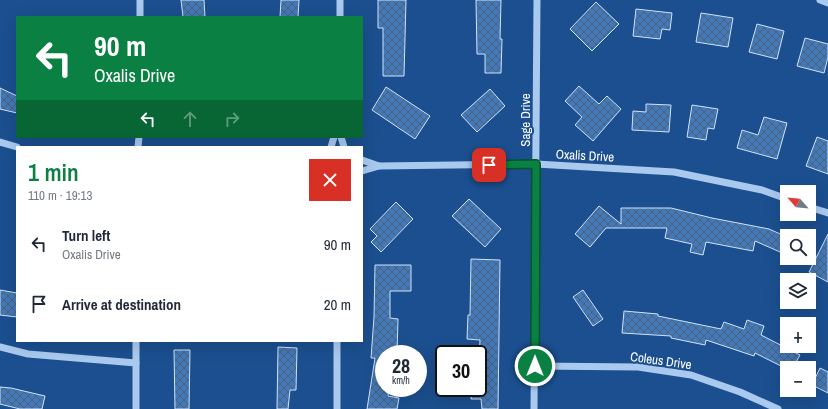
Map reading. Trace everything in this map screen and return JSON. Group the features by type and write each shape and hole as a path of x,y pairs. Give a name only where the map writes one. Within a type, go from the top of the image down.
{"street":[{"path":"140,0 140,16"},
{"path":"340,0 340,16"},
{"name":"Sage Drive","path":"534,409 537,0"},
{"path":"820,0 828,3"},
{"path":"0,142 16,147"},
{"name":"Oxalis Drive","path":"363,160 379,166"},
{"name":"Oxalis Drive","path":"363,172 379,166 536,164 674,172 762,190 780,196"},
{"path":"816,209 828,213"},
{"path":"136,342 136,409"},
{"path":"337,342 337,409"},
{"path":"0,347 28,354 136,363"},
{"name":"Coleus Drive","path":"535,366 638,367 691,376 740,392 778,409"}],"building":[{"path":"181,0 204,0 205,16 183,16"},
{"path":"281,0 299,0 298,16 280,16"},
{"path":"378,0 406,0 404,76 383,76 383,28 378,28"},
{"path":"476,0 501,0 501,73 485,73 485,54 477,54"},
{"path":"596,2 619,24 592,51 570,29"},
{"path":"636,9 672,13 670,30 662,29 660,39 633,36"},
{"path":"701,13 733,18 728,47 696,42"},
{"path":"757,24 784,31 777,59 749,52"},
{"path":"805,38 828,44 828,57 824,73 797,66"},
{"path":"579,86 599,104 607,96 621,109 593,141 575,125 582,117 565,101"},
{"path":"386,87 430,116 415,139 372,110"},
{"path":"0,88 16,96 16,113 0,109"},
{"path":"490,89 505,106 477,132 461,115"},
{"path":"646,104 671,105 669,132 632,130 633,111 646,112"},
{"path":"692,105 718,109 714,129 708,128 706,140 687,137"},
{"path":"764,117 787,123 777,159 737,148 742,130 758,135"},
{"path":"817,137 828,141 828,174 806,166"},
{"path":"469,199 501,229 485,247 452,216"},
{"path":"396,202 413,219 381,252 371,242 377,236 370,229"},
{"path":"599,206 621,224 621,208 671,208 769,229 780,234 780,252 755,241 753,251 706,242 703,255 690,252 692,244 665,238 667,228 606,228 590,247 575,234"},
{"path":"828,234 828,282 816,276 816,273 809,272 812,265 816,265 816,258"},
{"path":"471,259 500,260 498,409 482,409 481,399 471,399 471,397 487,397 487,345 480,345 480,340 467,339 468,315 470,315"},
{"path":"375,265 411,265 411,291 390,291 390,318 398,319 397,345 375,345 375,358 371,358 374,317"},
{"path":"0,290 16,293 16,317 0,315"},
{"path":"583,290 603,319 593,326 573,297"},
{"path":"624,311 658,314 658,316 721,329 724,322 744,329 747,320 764,326 761,335 780,345 780,353 796,353 800,355 797,361 780,361 780,366 755,353 754,356 706,340 705,345 671,338 671,336 622,333"},
{"path":"278,347 297,348 296,390 290,390 288,409 277,409"},
{"path":"174,350 190,350 189,409 175,409"},
{"path":"375,358 375,397 399,398 397,409 367,409"},
{"path":"820,368 828,372 828,393 816,387 816,376"},
{"path":"0,387 45,396 42,409 20,409 0,404"}],"route":[{"path":"489,165 536,164 535,366"}]}
